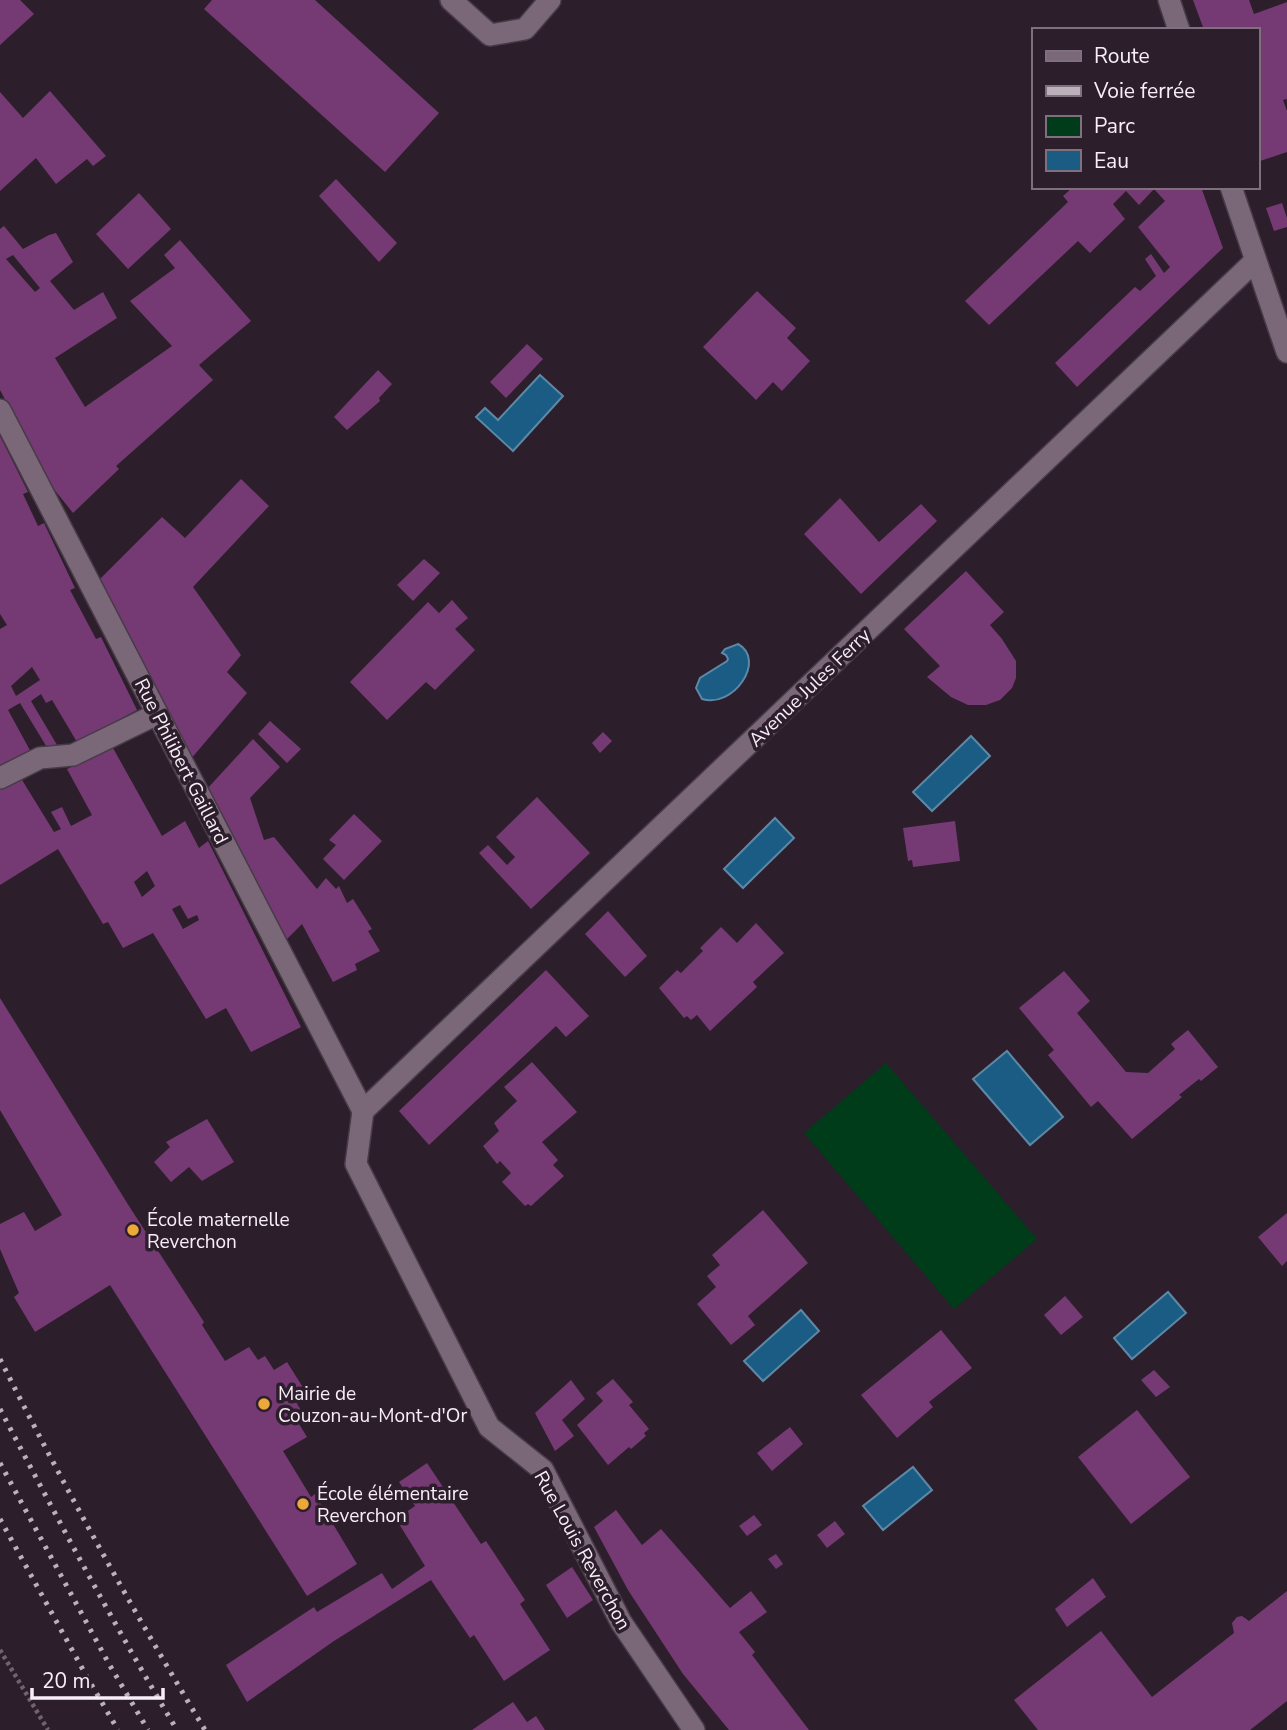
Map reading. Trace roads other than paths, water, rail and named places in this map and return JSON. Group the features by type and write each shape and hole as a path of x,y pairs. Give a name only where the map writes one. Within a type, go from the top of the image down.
{"street":[{"path":"451,0 490,35 525,29 550,0"},
{"path":"1169,0 1178,28"},
{"path":"1232,189 1287,352"},
{"name":"Avenue Jules Ferry","path":"363,1111 1255,261"},
{"name":"Rue Philibert Gaillard","path":"0,410 363,1111"},
{"path":"0,778 40,758 73,755 158,714"},
{"name":"Rue Louis Reverchon","path":"363,1111 356,1164 489,1427 543,1470 621,1622 694,1730"}],"water":[{"path":"540,375 563,396 513,451 476,417 485,408 498,420"},
{"path":"738,644 746,651 749,661 748,671 742,681 725,697 702,699 696,688 700,678 727,661 726,655 722,653"},
{"path":"971,736 990,756 932,811 913,792"},
{"path":"775,818 794,838 743,888 724,869"},
{"path":"1007,1051 1063,1117 1030,1145 973,1079"},
{"path":"1168,1292 1186,1313 1132,1359 1114,1338"},
{"path":"801,1310 819,1331 763,1381 744,1361"},
{"path":"913,1467 932,1490 883,1530 863,1506"}],"railway":[{"path":"0,1359 99,1546 205,1730"},
{"path":"0,1409 86,1571 177,1730"},
{"path":"0,1463 109,1664 148,1730"},
{"path":"0,1519 118,1730"}],"place":[{"name":"École maternelle Reverchon","path":"133,1230"},
{"name":"Mairie de Couzon-au-Mont-d'Or","path":"264,1404"},
{"name":"École élémentaire Reverchon","path":"303,1504"}]}
